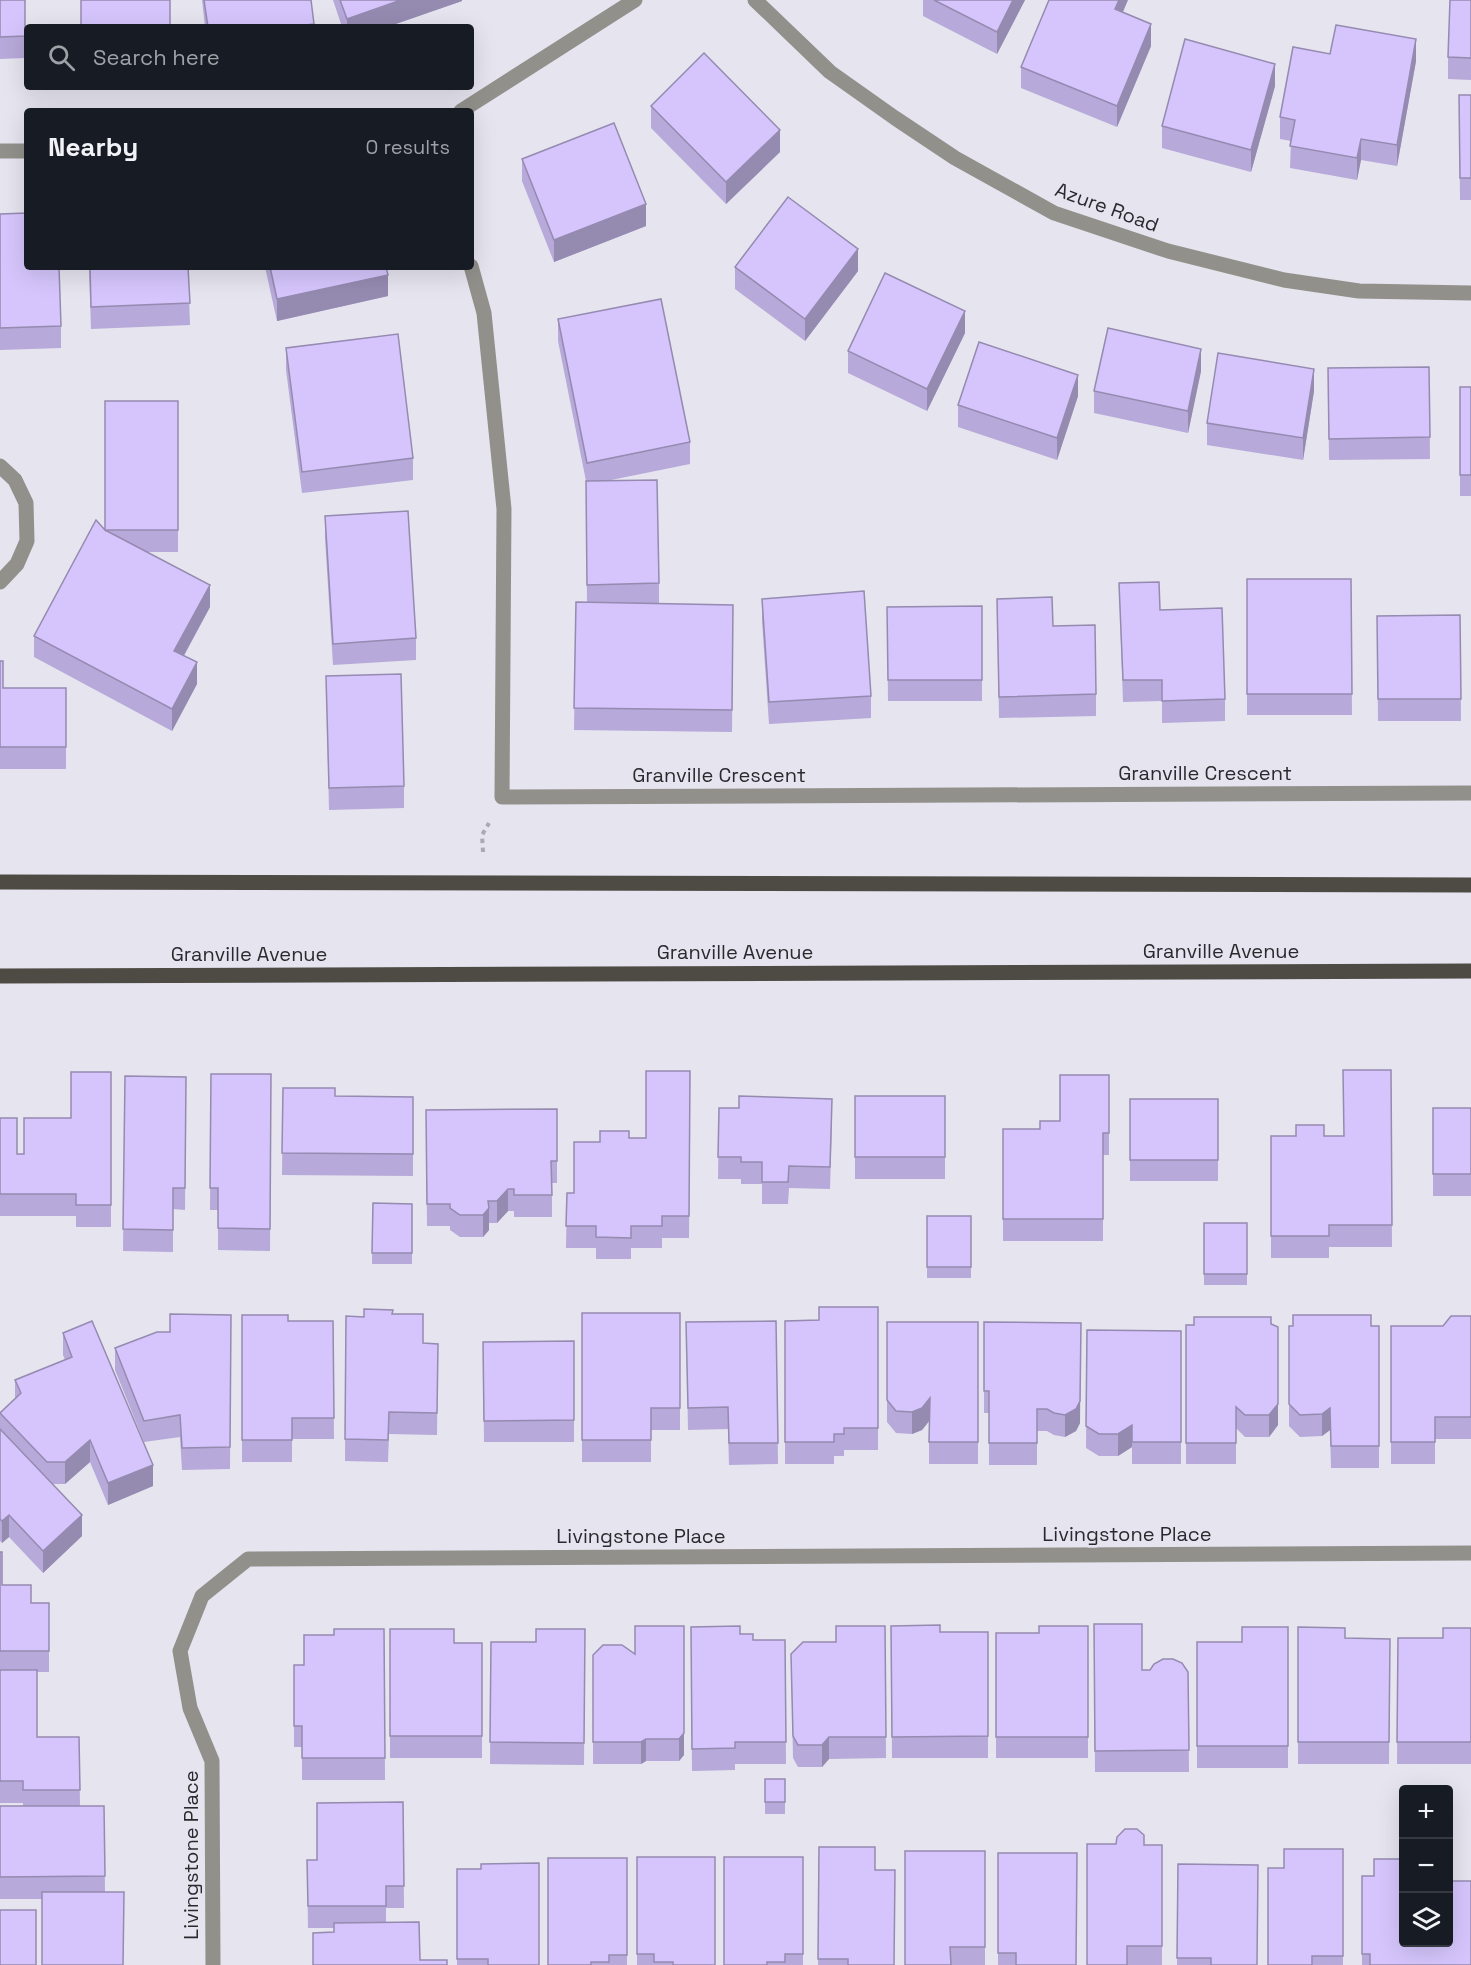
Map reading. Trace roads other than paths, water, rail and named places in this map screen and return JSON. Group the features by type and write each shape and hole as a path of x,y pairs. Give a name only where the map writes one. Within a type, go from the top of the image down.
{"main road":[{"path":"0,882 1471,885"},
{"name":"Granville Avenue","path":"0,976 1471,971"}],"street":[{"path":"466,108 635,0"},
{"name":"Azure Road","path":"755,0 830,72 955,158 1054,213 1168,251 1284,280 1359,291 1471,293"},
{"path":"0,151 24,151"},
{"name":"Granville Crescent","path":"472,270 484,313 504,509 502,797 1471,793"},
{"path":"0,466 15,480 26,503 27,540 17,564 0,582"},
{"name":"Livingstone Place","path":"213,1965 213,1761 190,1708 180,1651 202,1596 248,1558 1471,1553"}]}
